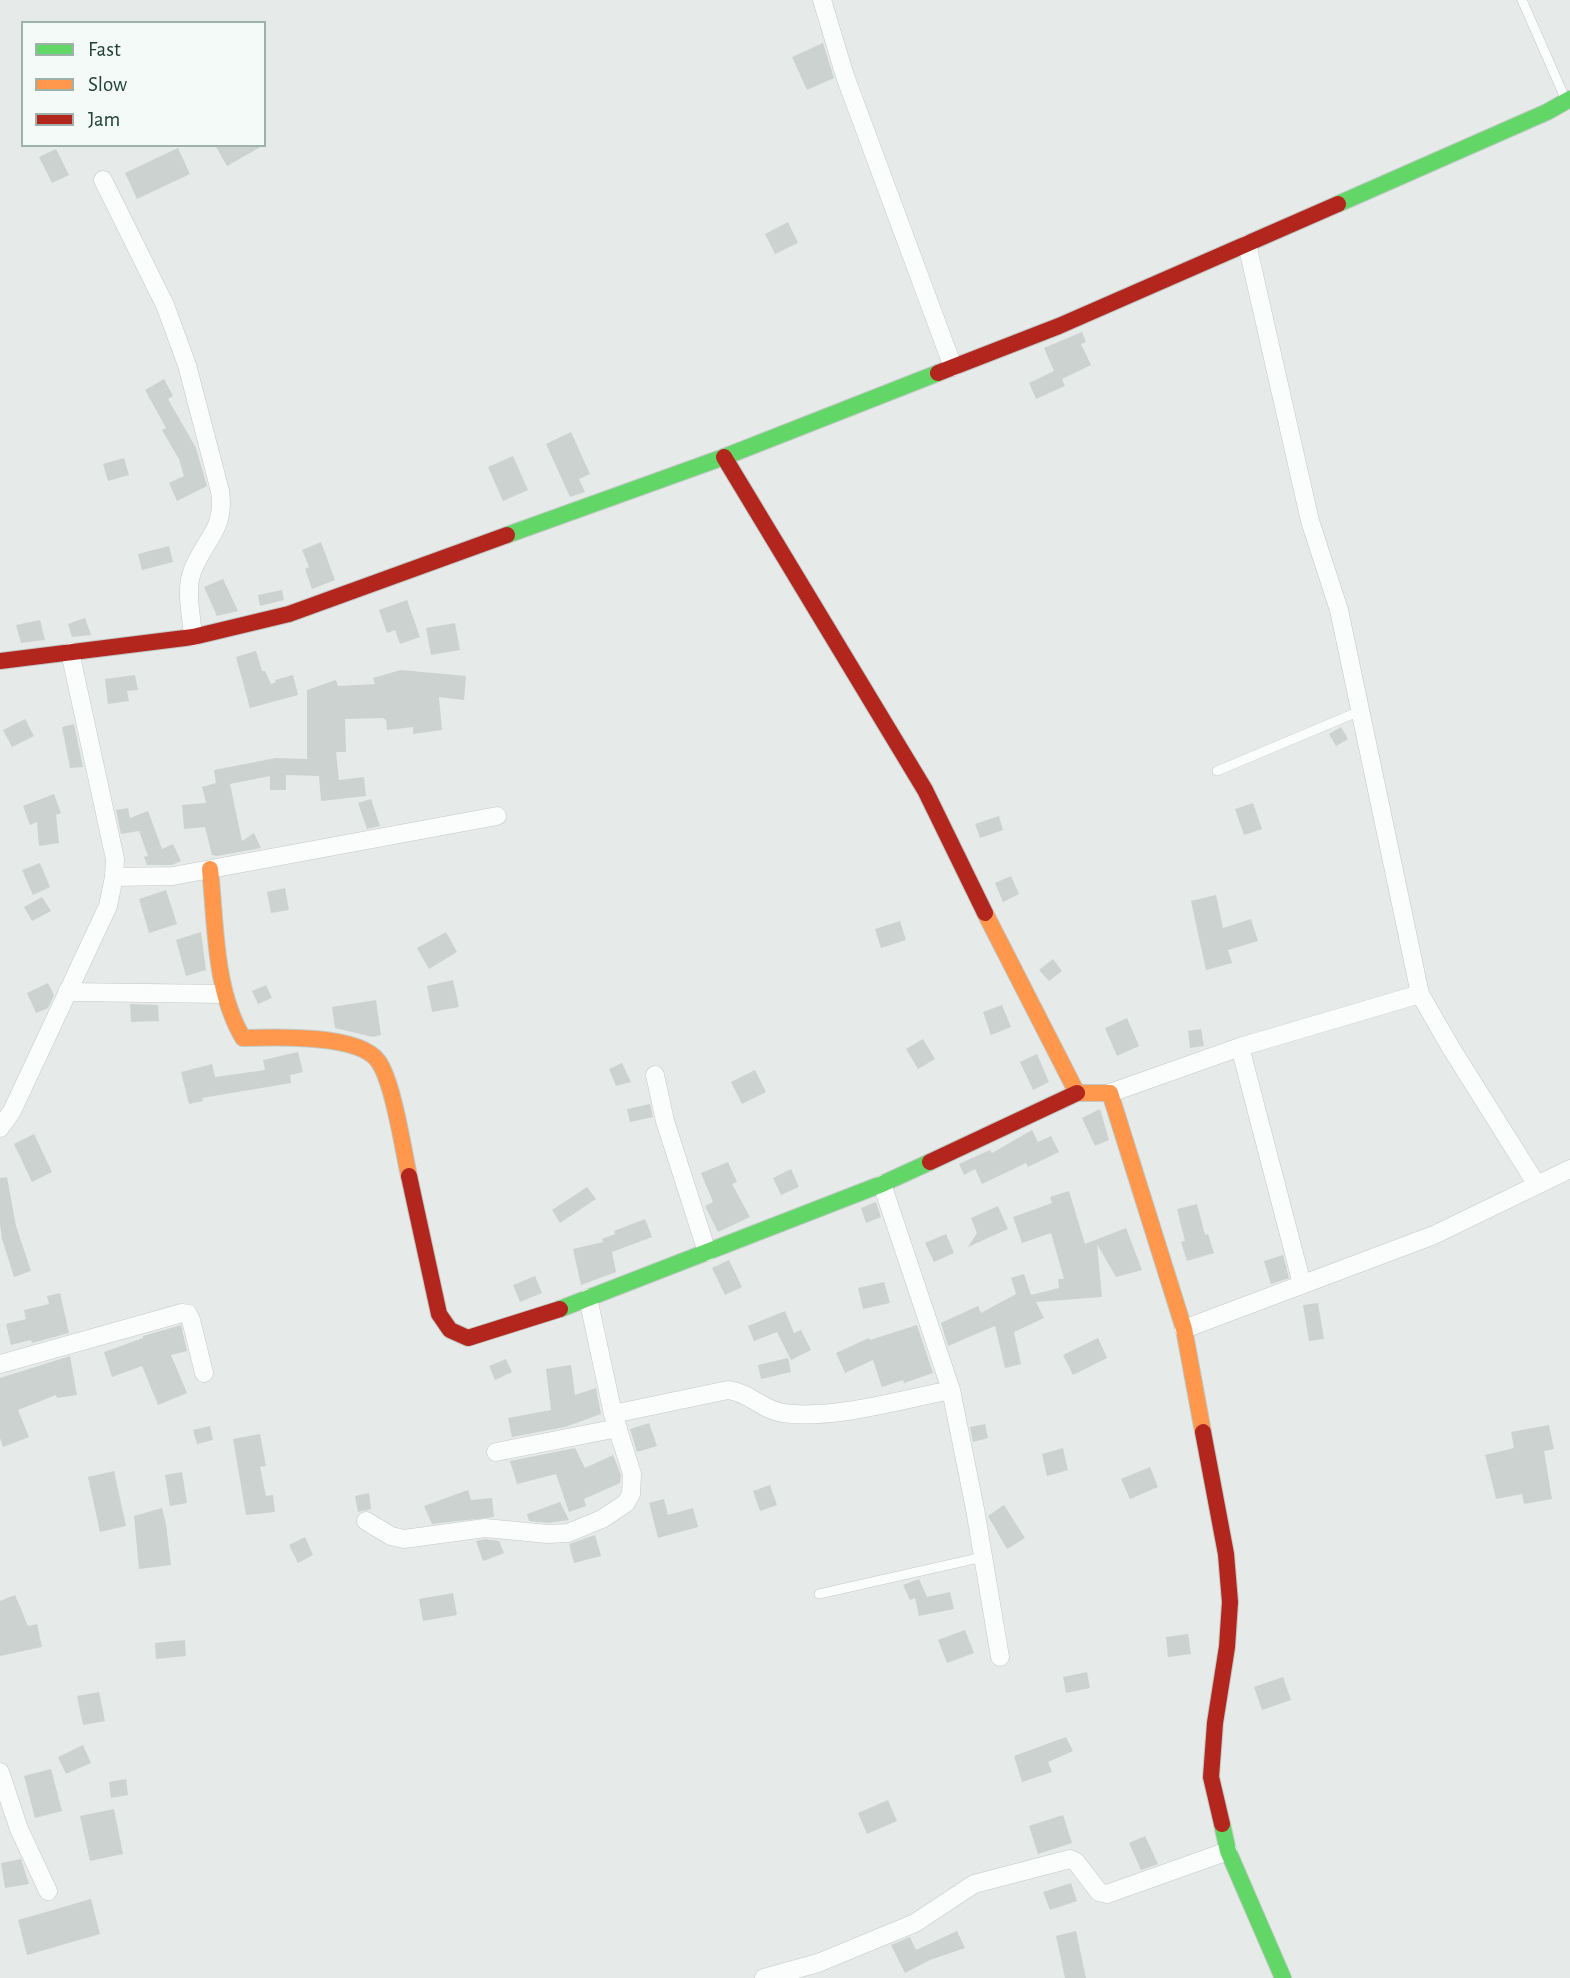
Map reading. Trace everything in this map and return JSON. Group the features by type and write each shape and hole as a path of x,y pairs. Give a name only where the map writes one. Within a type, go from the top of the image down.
{"street":[{"path":"822,0 845,76 953,368"},
{"path":"0,661 193,638 289,614 724,457 1059,326 1548,112 1568,100"},
{"path":"103,180 165,304 187,365 220,491 222,507 219,523 191,572 189,587 193,638"},
{"path":"1247,244 1310,521 1339,610 1420,993 1451,1048 1537,1185"},
{"path":"724,457 925,790 1077,1093"},
{"path":"0,1128 12,1111 108,906 114,877 115,859 105,807 70,652"},
{"path":"114,877 173,876 497,816"},
{"path":"210,869 225,994 235,1028 243,1038 293,1036 359,1047 379,1059 386,1074 439,1314 445,1327 454,1336 468,1339 551,1313 882,1184 1077,1093 1110,1093 1240,1047 1420,993"},
{"path":"66,992 225,994"},
{"path":"1240,1047 1302,1284"},
{"path":"655,1075 665,1121 707,1252"},
{"path":"1110,1093 1184,1328 1227,1566 1230,1602 1227,1647 1214,1723 1211,1777 1228,1851 1283,1978"},
{"path":"1184,1328 1434,1235 1570,1169"},
{"path":"882,1184 951,1390 1000,1657"},
{"path":"366,1521 391,1536 404,1539 485,1528 548,1534 568,1533 585,1528 626,1503 631,1494 632,1474 616,1421 588,1298"},
{"path":"0,1364 182,1313 188,1314 191,1320 204,1373"},
{"path":"496,1452 728,1390 741,1391 782,1413 829,1414 951,1390"},
{"path":"0,1772 19,1829 48,1891"},
{"path":"764,1978 818,1963 915,1923 966,1888 983,1881 1070,1859 1076,1862 1099,1892 1107,1894 1228,1851"}],"lane":[{"path":"1522,0 1568,100"},
{"path":"1217,771 1360,711"},
{"path":"819,1594 983,1557"}],"building":[{"path":"823,43 834,78 807,90 792,57"},
{"path":"216,147 260,147 227,166"},
{"path":"178,148 190,174 137,199 125,173"},
{"path":"56,149 69,175 52,183 39,157"},
{"path":"788,222 798,243 775,254 765,234"},
{"path":"1082,332 1086,342 1081,344 1091,365 1062,379 1065,386 1036,399 1029,383 1054,371 1044,348"},
{"path":"164,379 173,396 168,399 196,448 207,486 177,501 169,483 184,476 179,459 162,430 166,428 145,390"},
{"path":"571,432 590,474 579,479 585,492 570,497 546,444"},
{"path":"513,456 528,490 503,501 488,467"},
{"path":"124,458 129,475 108,481 103,464"},
{"path":"321,542 335,580 312,589 305,569 309,567 302,550"},
{"path":"169,546 173,562 142,570 138,554"},
{"path":"223,579 238,611 217,616 204,587"},
{"path":"282,590 284,600 260,606 258,595"},
{"path":"407,600 420,637 400,644 395,630 387,633 379,610"},
{"path":"85,618 91,635 72,637 68,624"},
{"path":"40,620 45,640 21,643 16,625"},
{"path":"455,623 460,650 431,655 426,628"},
{"path":"256,651 262,671 265,671 271,684 276,682 275,680 293,675 298,695 250,708 236,657"},
{"path":"401,670 466,676 464,700 439,697 442,730 413,734 413,727 387,730 386,720 383,718 345,719 346,752 336,752 339,780 364,777 366,796 321,801 319,776 286,775 286,790 270,790 270,776 230,784 242,841 254,833 261,848 212,855 205,827 184,829 182,805 206,803 202,787 216,783 214,770 276,758 307,759 307,690 336,680 338,686 375,684 373,678"},
{"path":"135,675 138,690 127,691 129,701 108,704 105,679"},
{"path":"25,719 34,736 12,747 3,730"},
{"path":"74,724 83,767 70,768 62,727"},
{"path":"1341,727 1348,739 1336,746 1329,734"},
{"path":"54,794 61,813 56,815 59,843 39,846 37,822 30,825 23,806"},
{"path":"371,799 380,826 367,829 358,803"},
{"path":"1253,803 1262,829 1244,835 1235,809"},
{"path":"128,808 130,818 148,811 162,849 173,844 181,861 172,865 147,865 144,857 148,856 139,831 121,834 116,810"},
{"path":"999,816 1003,830 980,838 975,824"},
{"path":"40,863 50,887 33,895 22,870"},
{"path":"1011,876 1019,894 1003,902 995,883"},
{"path":"285,888 289,910 271,913 267,892"},
{"path":"166,890 177,924 149,933 139,899"},
{"path":"1216,895 1223,928 1251,919 1258,941 1228,950 1232,963 1206,970 1191,901"},
{"path":"42,897 51,911 32,921 24,907"},
{"path":"900,921 906,940 881,948 875,929"},
{"path":"201,932 206,970 186,976 176,940"},
{"path":"446,932 457,952 429,969 417,948"},
{"path":"1053,959 1062,971 1049,981 1039,970"},
{"path":"453,980 459,1007 432,1012 427,986"},
{"path":"48,983 54,995 48,1008 36,1013 27,993"},
{"path":"266,985 272,998 258,1004 252,991"},
{"path":"376,1000 381,1035 373,1037 335,1028 332,1007"},
{"path":"130,1004 158,1005 159,1021 131,1022"},
{"path":"1002,1005 1011,1027 991,1035 983,1012"},
{"path":"1127,1018 1139,1046 1117,1056 1105,1028"},
{"path":"1201,1029 1204,1046 1190,1048 1188,1031"},
{"path":"923,1039 935,1059 918,1069 906,1049"},
{"path":"298,1052 303,1072 290,1075 291,1083 202,1098 203,1101 189,1104 181,1072 212,1064 215,1077 265,1070 263,1060"},
{"path":"1037,1054 1049,1082 1033,1090 1020,1062"},
{"path":"622,1063 631,1082 616,1086 609,1069"},
{"path":"755,1070 766,1092 742,1104 731,1082"},
{"path":"650,1104 653,1117 630,1122 627,1109"},
{"path":"1100,1109 1109,1140 1095,1146 1082,1118"},
{"path":"1032,1130 1038,1142 1051,1136 1059,1152 1028,1167 1026,1163 982,1184 975,1169 964,1175 959,1164 990,1150 992,1153"},
{"path":"34,1134 52,1172 32,1182 14,1144"},
{"path":"728,1162 737,1182 732,1184 750,1217 718,1232 705,1206 713,1202 701,1173"},
{"path":"791,1169 799,1187 781,1195 773,1178"},
{"path":"7,1177 16,1226 31,1271 14,1277 0,1224 0,1178"},
{"path":"587,1187 596,1199 560,1223 552,1210"},
{"path":"1069,1191 1085,1244 1126,1228 1142,1270 1116,1277 1097,1244 1102,1297 1036,1302 1044,1318 1014,1332 1021,1364 1005,1368 995,1326 948,1346 941,1323 978,1306 981,1313 1016,1294 1011,1278 1024,1274 1031,1295 1059,1288 1058,1279 1064,1279 1051,1233 1022,1243 1013,1217 1052,1203 1050,1197"},
{"path":"876,1202 881,1217 866,1223 861,1208"},
{"path":"1197,1204 1205,1235 1208,1234 1214,1253 1187,1261 1181,1242 1185,1241 1177,1209"},
{"path":"998,1206 1008,1229 968,1247 977,1233 971,1218"},
{"path":"645,1219 652,1237 612,1252 616,1272 581,1285 573,1249 603,1242 602,1239 615,1234 614,1231"},
{"path":"946,1234 954,1253 934,1262 925,1243"},
{"path":"1283,1255 1289,1278 1271,1284 1264,1261"},
{"path":"729,1260 742,1287 725,1295 712,1268"},
{"path":"535,1276 542,1293 520,1302 513,1285"},
{"path":"884,1282 890,1303 863,1309 858,1288"},
{"path":"60,1293 69,1333 32,1343 31,1340 11,1345 6,1324 26,1319 24,1310 49,1304 47,1296"},
{"path":"1318,1303 1324,1339 1309,1341 1303,1305"},
{"path":"785,1311 794,1333 801,1330 811,1350 791,1360 777,1332 754,1341 748,1326"},
{"path":"181,1325 187,1351 171,1355 187,1393 158,1405 142,1366 112,1377 104,1352 143,1336"},
{"path":"917,1325 933,1373 882,1387 873,1360 845,1373 836,1353 869,1338 870,1340"},
{"path":"1098,1338 1107,1358 1073,1375 1063,1355"},
{"path":"70,1356 77,1395 57,1398 56,1395 18,1410 29,1437 3,1447 0,1438 0,1378"},
{"path":"788,1358 791,1372 761,1379 758,1365"},
{"path":"506,1359 512,1372 495,1380 489,1366"},
{"path":"571,1365 575,1395 596,1388 601,1414 565,1427 512,1437 508,1418 551,1410 546,1369"},
{"path":"649,1423 657,1446 637,1452 630,1429"},
{"path":"985,1424 988,1438 973,1442 970,1427"},
{"path":"1549,1425 1554,1449 1544,1451 1552,1499 1524,1504 1522,1494 1496,1499 1485,1455 1514,1448 1511,1432"},
{"path":"210,1426 213,1440 197,1444 193,1430"},
{"path":"260,1434 266,1466 260,1467 266,1496 273,1495 275,1512 246,1515 233,1439"},
{"path":"575,1448 585,1468 613,1455 621,1475 620,1483 584,1499 586,1506 569,1512 556,1474 517,1484 510,1461"},
{"path":"1063,1448 1068,1470 1047,1476 1042,1454"},
{"path":"1150,1467 1158,1487 1130,1499 1121,1479"},
{"path":"114,1471 126,1526 100,1532 88,1477"},
{"path":"182,1472 187,1503 170,1506 165,1475"},
{"path":"770,1485 777,1505 760,1511 753,1491"},
{"path":"468,1490 471,1500 492,1498 494,1517 432,1524 424,1506"},
{"path":"369,1493 371,1509 358,1512 355,1496"},
{"path":"664,1499 668,1515 693,1508 698,1527 658,1538 649,1503"},
{"path":"560,1502 569,1520 548,1523 529,1521 527,1514"},
{"path":"1004,1505 1025,1538 1007,1549 988,1516"},
{"path":"162,1508 171,1565 139,1569 134,1516"},
{"path":"595,1535 601,1556 574,1563 569,1544"},
{"path":"305,1537 313,1555 298,1563 289,1545"},
{"path":"476,1541 499,1541 504,1553 483,1561"},
{"path":"919,1579 927,1597 950,1592 954,1609 919,1616 915,1598 910,1600 903,1585"},
{"path":"453,1593 457,1615 423,1621 419,1599"},
{"path":"15,1595 28,1626 37,1624 42,1647 0,1656 0,1601"},
{"path":"965,1630 974,1653 947,1663 938,1640"},
{"path":"1188,1634 1191,1654 1168,1657 1166,1637"},
{"path":"185,1640 186,1656 156,1659 155,1643"},
{"path":"1087,1672 1090,1688 1066,1693 1063,1677"},
{"path":"1283,1677 1291,1700 1262,1710 1254,1687"},
{"path":"99,1692 105,1721 83,1725 77,1696"},
{"path":"1066,1737 1073,1751 1048,1762 1052,1772 1022,1782 1014,1756"},
{"path":"83,1745 91,1763 66,1774 58,1757"},
{"path":"51,1769 62,1811 35,1818 24,1776"},
{"path":"126,1779 128,1795 111,1798 109,1782"},
{"path":"888,1800 897,1821 867,1834 858,1813"},
{"path":"114,1809 123,1854 90,1861 80,1816"},
{"path":"1063,1815 1072,1843 1038,1854 1029,1826"},
{"path":"1145,1836 1158,1864 1141,1870 1129,1843"},
{"path":"21,1859 29,1884 5,1888 1,1863"},
{"path":"1071,1883 1077,1901 1050,1910 1043,1892"},
{"path":"91,1899 100,1934 27,1955 18,1920"},
{"path":"957,1931 965,1948 930,1960 905,1973 891,1945 910,1937 916,1950"},
{"path":"1076,1931 1086,1978 1065,1978 1056,1936"}],"traffic: fast":[{"path":"1338,204 1547,112 1570,99"},
{"path":"507,535 724,457 938,373"},
{"path":"560,1309 882,1184 930,1162"},
{"path":"1222,1824 1228,1851 1283,1978"}],"traffic: slow":[{"path":"210,869 221,978 226,999 243,1038 315,1039 353,1046 368,1052 378,1061 388,1084 409,1176"},
{"path":"985,913 1077,1093 1110,1093 1184,1329 1203,1432"}],"traffic: jam":[{"path":"938,373 1059,326 1338,204"},
{"path":"724,457 925,790 985,913"},
{"path":"0,661 193,637 289,614 507,535"},
{"path":"930,1162 1077,1093"},
{"path":"409,1176 439,1314 450,1330 468,1338 560,1309"},
{"path":"1203,1432 1226,1554 1230,1602 1211,1777 1222,1824"}]}
